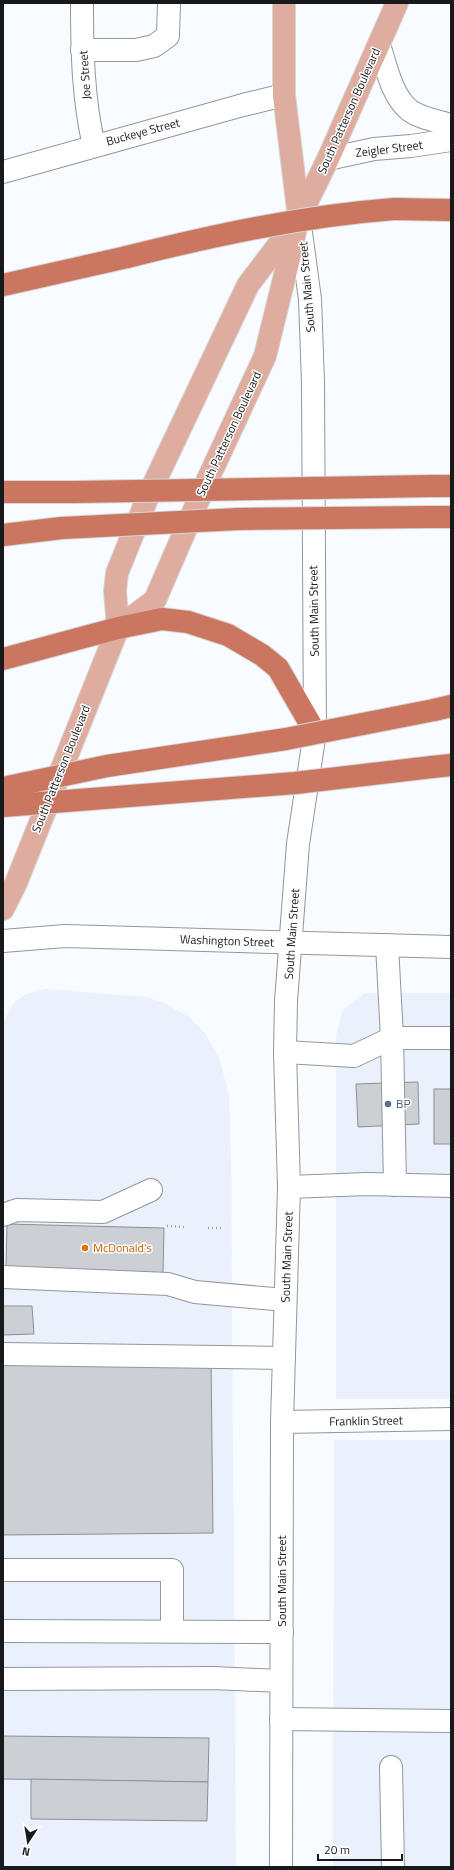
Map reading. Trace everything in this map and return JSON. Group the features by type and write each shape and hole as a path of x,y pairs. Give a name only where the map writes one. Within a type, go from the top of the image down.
{"highway":[{"path":"3,285 210,238 315,217 394,209 451,210"},
{"path":"3,492 442,486"},
{"path":"3,535 62,528 238,519 451,517"},
{"path":"3,659 118,628 168,619 188,622 228,635 262,655 278,668 315,732"},
{"path":"3,788 107,766 237,747 443,708"},
{"path":"3,806 295,782 442,766"}],"main road":[{"name":"South Main Street","path":"284,3 284,95 299,218"},
{"name":"South Patterson Boulevard","path":"3,909 16,884 118,628 114,591 117,573 149,494 248,286 299,218 328,159 397,3"},
{"name":"South Patterson Boulevard","path":"118,628 155,600 201,494 265,356 299,218"}],"street":[{"name":"Joe Street","path":"82,3 82,50 89,123 94,146"},
{"path":"82,50 136,50 154,46 168,36 169,3"},
{"path":"379,45 393,85 400,100 408,109 451,125"},
{"name":"Buckeye Street","path":"3,172 284,95"},
{"name":"Zeigler Street","path":"328,159 374,149 411,146 451,140"},
{"name":"South Main Street","path":"281,1867 282,1422 289,1187 285,1052 298,844 315,732 313,383 310,299 299,218"},
{"name":"Washington Street","path":"3,941 65,936 451,947"},
{"path":"387,945 392,1038 394,1185"},
{"path":"285,1052 354,1056 392,1038 451,1038"},
{"path":"289,1187 394,1185 451,1186"},
{"path":"3,1215 17,1210 103,1212 151,1190"},
{"path":"3,1277 168,1284 196,1292 286,1300"},
{"path":"3,1354 284,1358"},
{"name":"Franklin Street","path":"282,1422 451,1419"},
{"path":"3,1570 172,1570 172,1631"},
{"path":"3,1631 282,1632"},
{"path":"3,1679 213,1678 281,1681"},
{"path":"281,1719 451,1721"},
{"path":"391,1767 393,1867"}],"path":[{"path":"167,1226 184,1227"},
{"path":"208,1228 222,1228"}],"shaded area":[{"path":"46,989 146,997 164,1003 189,1017 205,1033 220,1060 229,1096 231,1159 236,1867 3,1867 3,1022 14,1003 26,994"},
{"path":"365,993 451,993 451,1399 336,1399 336,1036 343,1010"},
{"path":"334,1440 451,1440 451,1867 333,1867"}],"building":[{"name":"BP","path":"418,1082 419,1124 358,1127 356,1084"},
{"path":"434,1089 451,1089 451,1144 434,1144"},
{"name":"McDonald's","path":"7,1224 164,1228 163,1273 6,1268"},
{"path":"3,1306 32,1306 34,1334 3,1335"},
{"path":"211,1360 213,1533 3,1535 3,1363"},
{"path":"3,1736 209,1738 208,1782 3,1779"},
{"path":"31,1779 208,1782 207,1821 31,1819"}],"place":[{"name":"BP","path":"388,1104"},
{"name":"McDonald's","path":"85,1248"}]}
